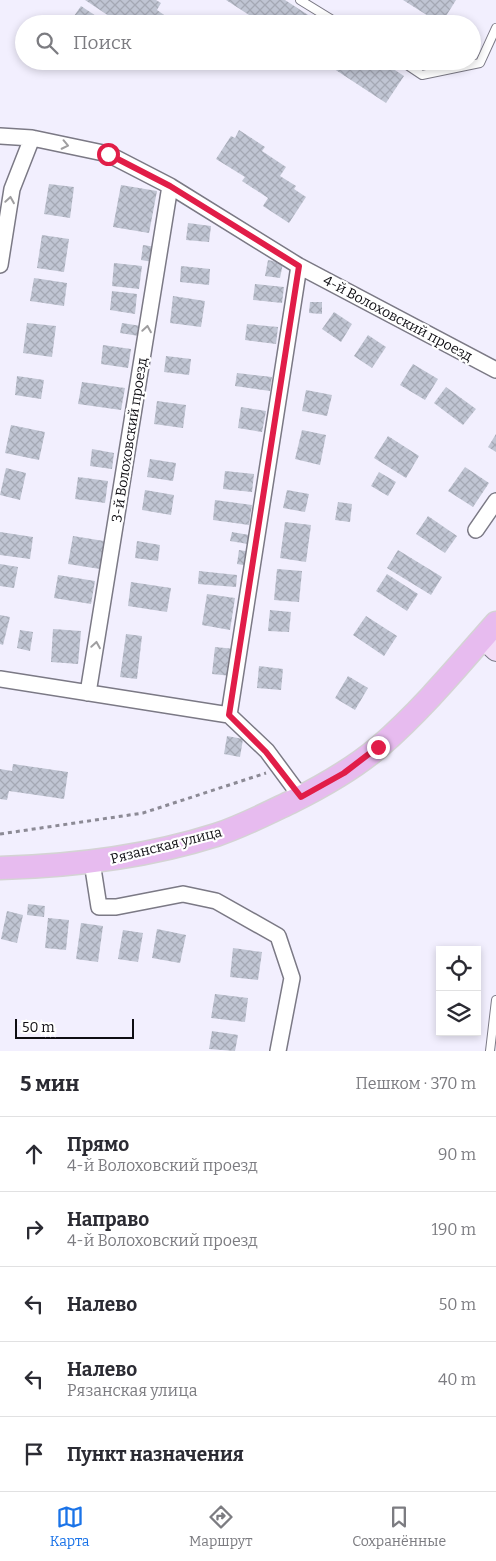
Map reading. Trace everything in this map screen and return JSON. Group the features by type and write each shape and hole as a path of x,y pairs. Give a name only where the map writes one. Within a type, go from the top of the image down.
{"main road":[{"name":"Рязанская улица","path":"0,868 92,862 138,854 216,835 257,818 301,797 344,773 378,747 409,719 491,637"}],"street":[{"name":"4-й Волоховский проезд","path":"0,136 32,138 108,154 170,186 299,266 496,370"},
{"path":"0,265 12,189 32,138"},
{"name":"3-й Волоховский проезд","path":"88,693 170,186"},
{"path":"229,715 299,266"},
{"path":"476,530 496,501"},
{"path":"0,680 229,715 266,752 301,797"},
{"path":"92,862 99,907 116,908 183,894 216,901 278,936 292,978 278,1051"}],"lane":[{"path":"300,0 324,15"},
{"path":"481,61 496,28"},
{"path":"414,70 422,75 446,70"},
{"path":"490,1051 496,1000"}],"path":[{"path":"0,834 143,813 279,768"}],"building":[{"path":"85,0 156,0 161,3 157,10 164,15 108,15"},
{"path":"226,0 285,0 308,15 249,15"},
{"path":"403,0 456,0 447,15 427,15"},
{"path":"81,6 94,15 75,15"},
{"path":"336,70 395,70 404,76 386,103"},
{"path":"239,130 265,147 262,151 286,167 280,176 296,186 294,189 306,197 289,223 263,206 268,198 242,181 245,177 216,159 231,136 235,138"},
{"path":"49,184 74,187 70,218 44,214"},
{"path":"121,185 157,191 149,233 113,227"},
{"path":"188,223 211,226 209,242 186,240"},
{"path":"42,235 69,239 64,272 37,268"},
{"path":"143,245 156,247 153,262 141,260"},
{"path":"268,260 283,263 280,278 265,276"},
{"path":"114,263 142,266 139,289 112,286"},
{"path":"181,266 210,269 209,285 180,282"},
{"path":"34,278 67,283 64,306 30,301"},
{"path":"255,284 284,287 282,303 253,300"},
{"path":"112,291 137,294 135,314 110,310"},
{"path":"173,296 205,301 201,327 170,323"},
{"path":"310,302 322,302 322,314 309,313"},
{"path":"334,312 352,324 341,342 322,329"},
{"path":"27,323 56,326 52,357 23,353"},
{"path":"122,323 141,326 139,336 120,333"},
{"path":"247,324 278,327 276,344 245,340"},
{"path":"368,335 386,347 372,368 354,356"},
{"path":"103,345 131,349 128,368 101,364"},
{"path":"166,356 191,359 189,375 164,372"},
{"path":"413,364 438,379 425,400 400,385"},
{"path":"237,373 272,377 270,391 235,386"},
{"path":"17,376 44,380 41,399 15,395"},
{"path":"82,382 125,388 121,410 78,404"},
{"path":"446,387 476,409 463,425 434,403"},
{"path":"306,390 332,395 327,416 302,411"},
{"path":"157,401 186,405 183,428 154,424"},
{"path":"241,407 266,411 262,432 238,428"},
{"path":"11,425 45,432 39,460 5,453"},
{"path":"302,430 326,435 320,465 295,459"},
{"path":"496,434 496,452 488,447"},
{"path":"388,436 419,456 406,478 374,458"},
{"path":"92,449 114,453 112,469 90,466"},
{"path":"150,459 176,463 173,481 147,477"},
{"path":"465,467 489,483 473,507 448,491"},
{"path":"6,468 26,473 20,500 0,495"},
{"path":"225,471 254,474 252,492 223,489"},
{"path":"379,472 396,482 388,496 371,486"},
{"path":"78,477 108,481 105,503 75,499"},
{"path":"145,490 174,495 171,515 142,510"},
{"path":"287,490 309,494 305,512 283,508"},
{"path":"215,500 252,505 249,525 213,520"},
{"path":"338,502 352,504 350,522 335,520"},
{"path":"428,516 457,536 445,553 416,534"},
{"path":"285,522 311,525 306,562 280,558"},
{"path":"0,532 33,537 30,559 0,555"},
{"path":"232,532 249,535 248,544 230,541"},
{"path":"73,536 104,541 100,569 68,564"},
{"path":"137,541 160,545 158,561 135,558"},
{"path":"239,550 252,552 249,566 237,564"},
{"path":"398,550 442,577 431,595 387,568"},
{"path":"0,564 18,567 14,588 0,586"},
{"path":"277,569 302,571 299,602 274,600"},
{"path":"199,571 237,575 236,587 198,584"},
{"path":"387,574 418,594 407,611 376,591"},
{"path":"58,575 95,581 91,604 54,598"},
{"path":"131,582 171,588 167,612 128,606"},
{"path":"207,594 235,598 230,630 202,625"},
{"path":"270,610 291,612 289,632 268,631"},
{"path":"0,615 10,617 3,645 0,644"},
{"path":"366,616 397,636 384,656 353,635"},
{"path":"53,629 81,631 78,664 51,662"},
{"path":"20,630 33,632 30,651 17,648"},
{"path":"126,634 142,636 137,679 120,677"},
{"path":"215,647 235,649 232,676 212,674"},
{"path":"259,666 283,669 281,690 257,688"},
{"path":"348,676 368,688 355,710 335,698"},
{"path":"227,736 243,739 240,757 224,754"},
{"path":"13,764 68,772 64,799 9,791 7,800 0,799 0,769 12,771"},
{"path":"28,904 45,906 44,917 27,915"},
{"path":"7,911 23,915 17,943 1,939"},
{"path":"48,918 69,920 66,950 45,948"},
{"path":"81,923 103,926 98,962 76,959"},
{"path":"157,929 186,935 180,963 152,958"},
{"path":"123,930 143,933 138,962 118,959"},
{"path":"233,948 262,952 258,980 230,977"},
{"path":"215,994 248,998 245,1022 211,1018"},
{"path":"212,1031 238,1035 235,1051 209,1049"}],"route":[{"path":"108,154 170,186 299,266 229,715 266,752 301,797 344,773 378,747"}]}
